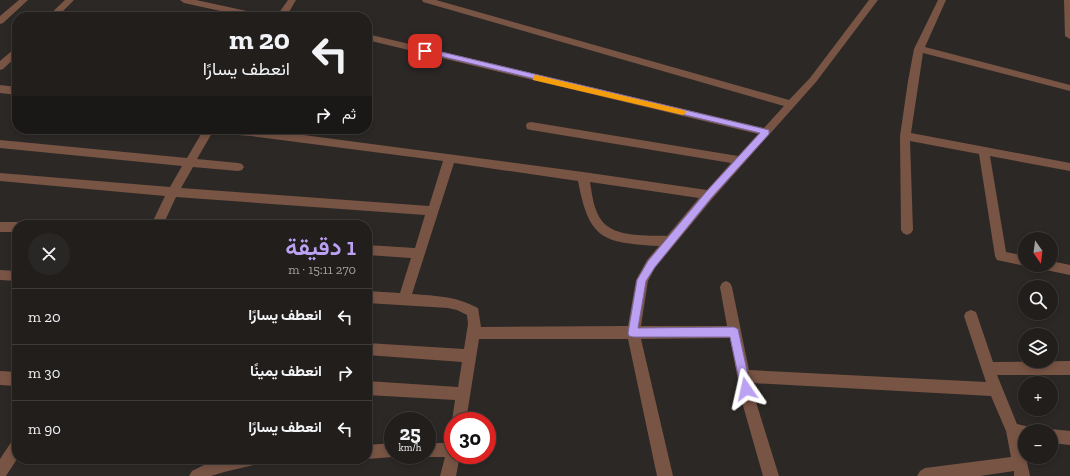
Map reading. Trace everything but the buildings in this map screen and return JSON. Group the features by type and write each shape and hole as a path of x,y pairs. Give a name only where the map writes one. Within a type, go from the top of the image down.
{"street":[{"path":"0,21 24,0"},
{"path":"57,12 70,0"},
{"path":"184,0 239,12"},
{"path":"284,12 290,0"},
{"path":"426,0 792,104"},
{"path":"665,476 633,333 642,280 651,264 709,194 813,80 874,0"},
{"path":"907,230 905,136 919,49 942,0"},
{"path":"1068,0 1070,36"},
{"path":"372,37 522,75 766,132"},
{"path":"919,49 1070,88"},
{"path":"1,66 12,56"},
{"path":"1,66 12,66"},
{"path":"0,89 12,90"},
{"path":"531,126 740,160"},
{"path":"159,220 173,192 206,134"},
{"path":"266,134 709,194"},
{"path":"905,136 1070,167"},
{"path":"0,144 238,167"},
{"path":"984,151 1001,256 1018,260"},
{"path":"404,299 450,158"},
{"path":"583,176 592,215 597,226 606,233 617,236 670,241"},
{"path":"0,177 173,192 433,211"},
{"path":"0,226 12,227"},
{"path":"372,250 419,253"},
{"path":"1058,268 1070,270"},
{"path":"0,275 12,276"},
{"path":"726,287 749,402 771,476"},
{"path":"372,297 448,302 467,308 473,312 475,316 474,333 461,412"},
{"path":"971,316 995,389 1018,429"},
{"path":"474,333 734,332"},
{"path":"372,349 470,356"},
{"path":"989,369 1070,368"},
{"path":"744,376 995,389"},
{"path":"0,378 12,379"},
{"path":"372,388 464,394"},
{"path":"1058,437 1070,438"},
{"path":"372,452 384,451"},
{"path":"0,472 12,454"},
{"path":"197,476 205,470 220,464"},
{"path":"448,476 451,464"},
{"path":"925,476 1021,470"}],"slow traffic":[{"path":"536,78 683,112"}],"route":[{"path":"425,51 766,132 709,194 651,264 642,280 633,333 734,332 746,389"}]}
